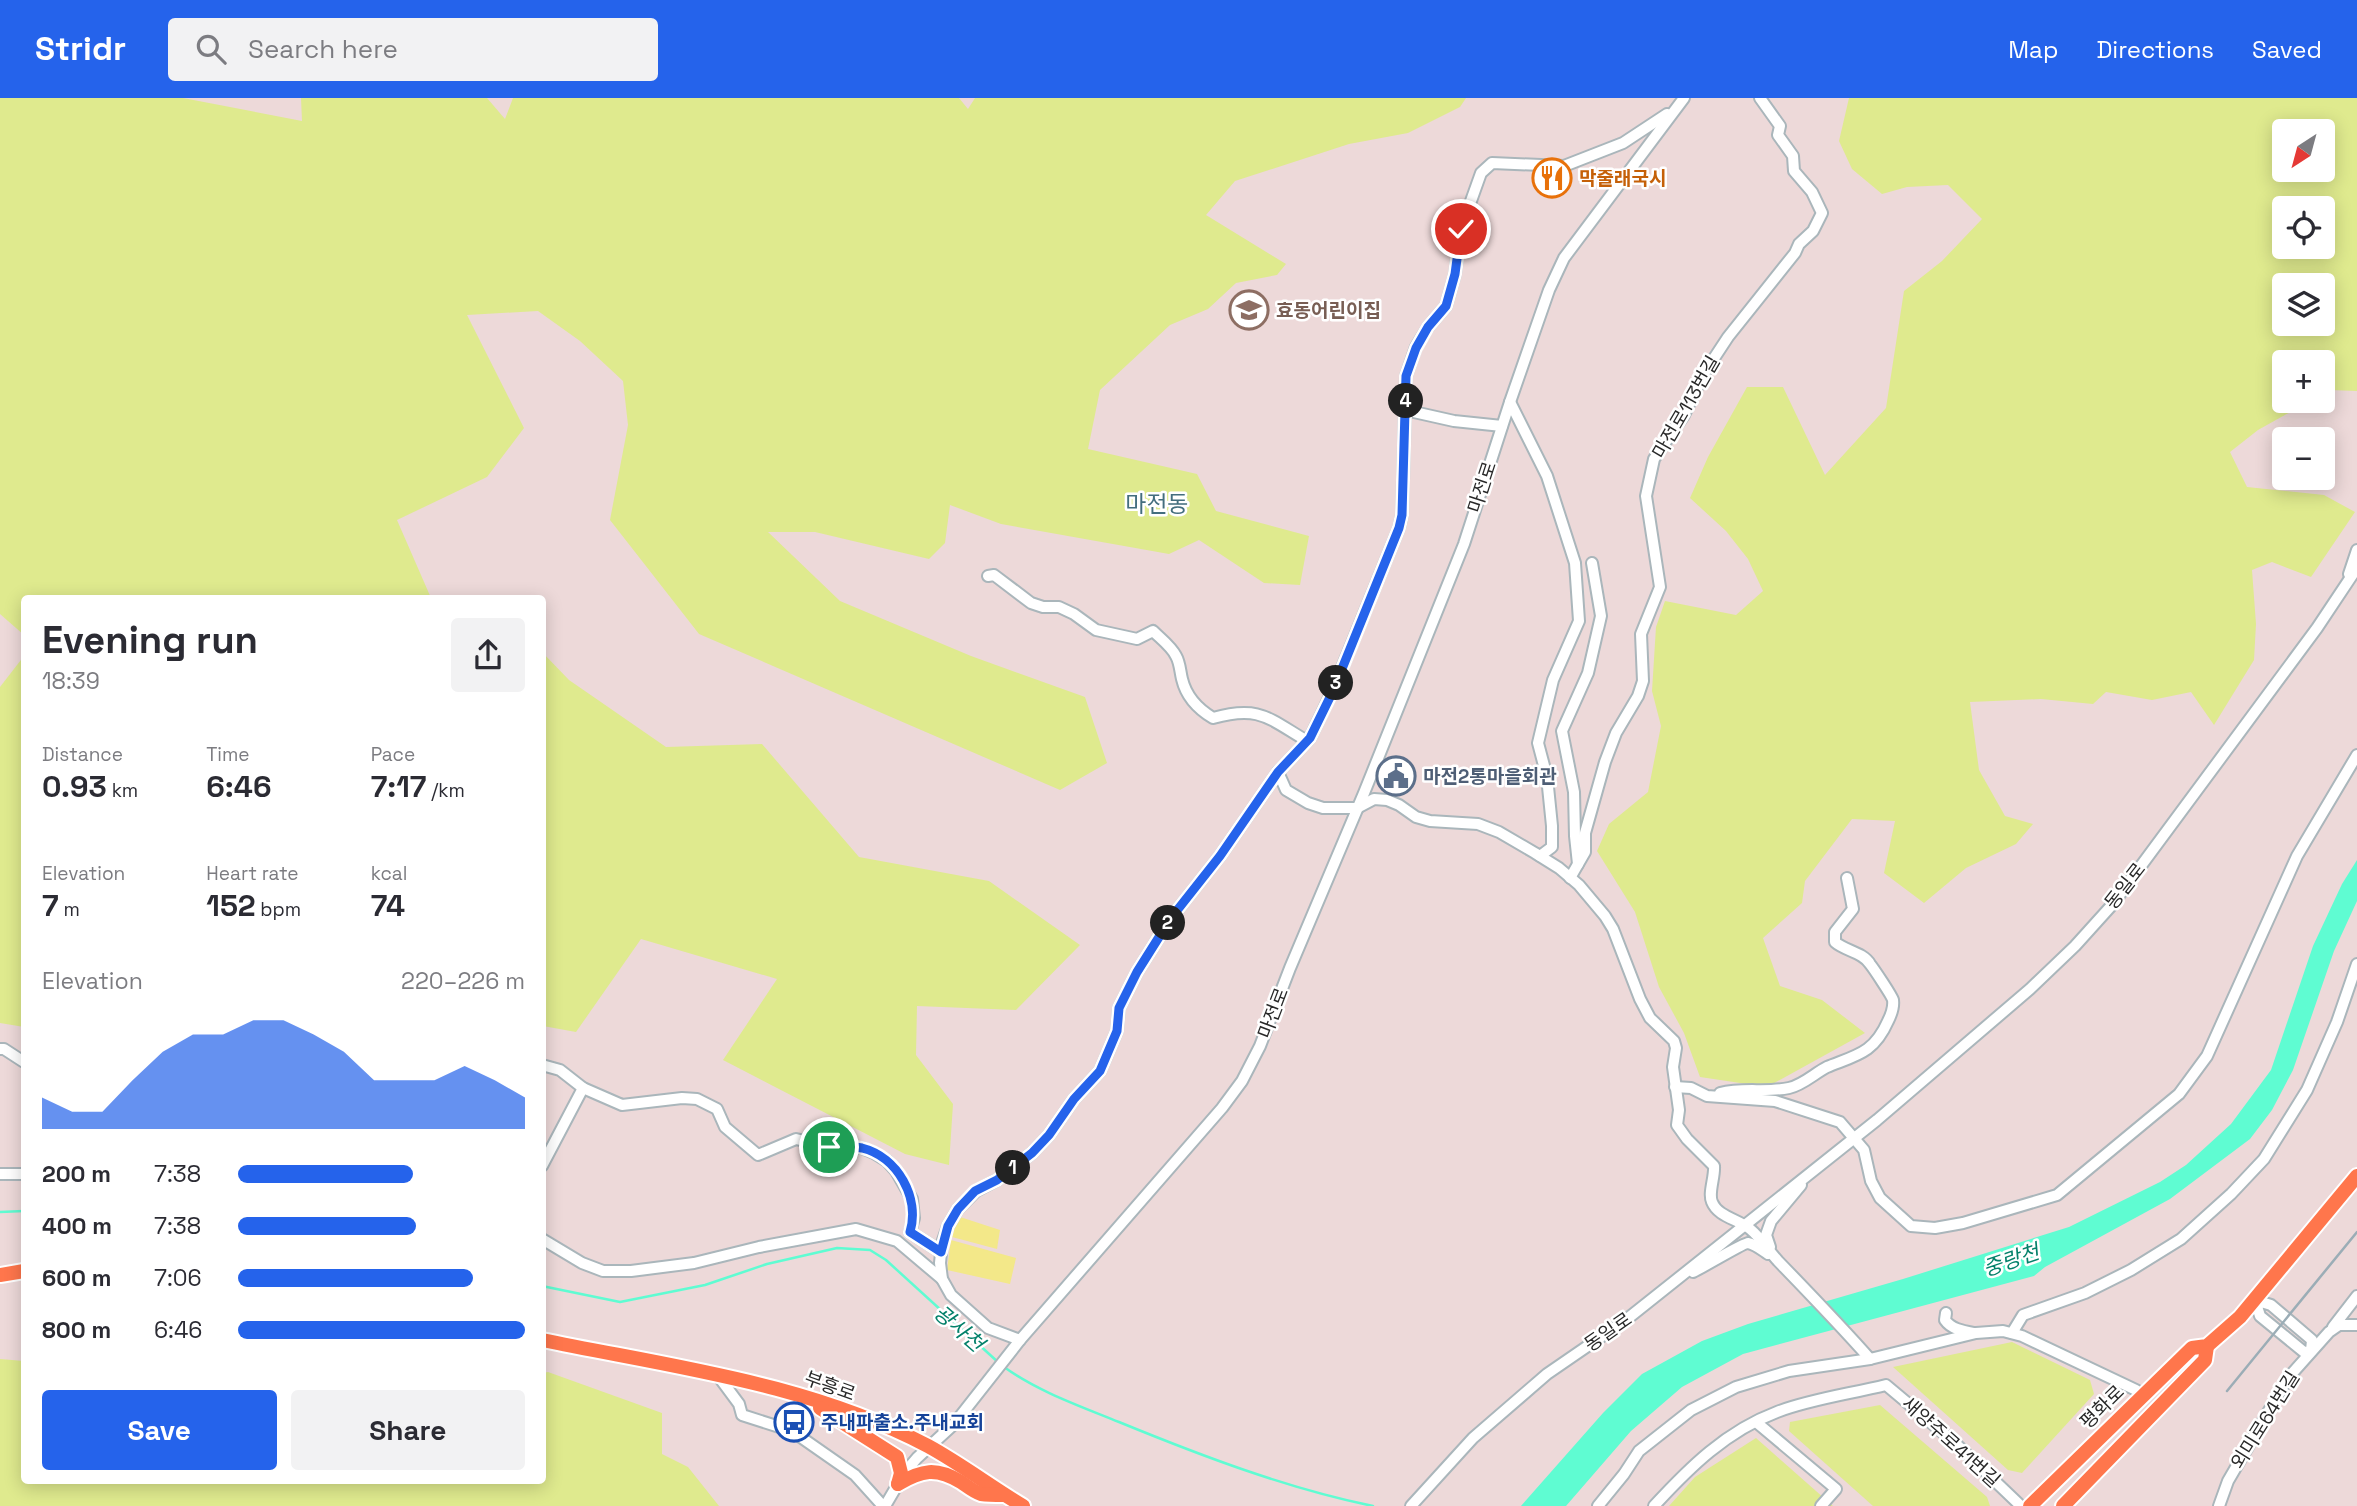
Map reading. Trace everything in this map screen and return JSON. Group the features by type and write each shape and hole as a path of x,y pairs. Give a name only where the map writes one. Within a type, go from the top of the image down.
{"main road":[{"name":"평화로","path":"2030,1506 2192,1348 2207,1346 2240,1317 2357,1176"},
{"path":"0,1275 21,1272"},
{"name":"부흥로","path":"546,1341 716,1373 798,1394 927,1446 1004,1495"},
{"name":"평화로","path":"2063,1506 2205,1360 2207,1346"},
{"path":"798,1394 897,1457 901,1473 898,1484"},
{"path":"898,1484 926,1471 935,1472 957,1479 980,1493 1004,1495 1023,1506"}],"street":[{"name":"마전로","path":"884,1506 927,1446 954,1424 1017,1344 1214,1118 1242,1081 1260,1046 1464,544 1549,290 1564,258 1684,98"},
{"name":"마전로113번길","path":"1570,877 1585,852 1585,833 1605,761 1643,681 1641,634 1660,587 1646,496 1654,459 1684,415 1703,375 1728,337 1795,253 1799,244 1813,231 1822,214 1812,192 1794,171 1793,156 1778,135 1780,126 1760,98"},
{"path":"942,1279 941,1252 948,1226 958,1209 975,1191 997,1180 1032,1153 1049,1135 1074,1099 1100,1071 1117,1031 1119,1008 1137,972 1171,918 1220,856 1278,772 1307,741 1333,691 1399,528 1402,515 1406,376 1416,348 1428,327 1446,306 1455,274 1461,229 1481,173 1492,163 1564,166 1623,143 1675,109"},
{"path":"1510,402 1548,476 1575,564 1579,621 1553,680 1538,743 1547,777 1552,826 1552,847 1540,856"},
{"path":"1405,410 1454,421 1502,426"},
{"path":"2348,580 2357,550"},
{"path":"1578,864 1573,792 1562,731 1588,673 1601,617 1592,563"},
{"name":"동일로","path":"1411,1506 1473,1438 1547,1374 1627,1319 1854,1138 2029,989 2075,946 2112,905 2317,628 2357,568"},
{"path":"988,576 994,575 1031,603 1068,610 1096,630 1137,639 1153,631 1172,650 1178,660 1187,692 1205,713 1213,718 1241,711 1254,712 1307,741"},
{"path":"1675,1087 1691,1088 1707,1096 1775,1101 1840,1122 1864,1150 1871,1181 1880,1198 1911,1226 1935,1228 1963,1223 2056,1195 2179,1094 2207,1056 2297,856 2357,755"},
{"path":"1278,772 1286,790 1308,803 1323,808 1357,808 1374,799 1387,800 1416,817 1430,821 1478,824 1499,832 1570,877 1609,923 1650,1018 1674,1041 1676,1048 1672,1067 1679,1110 1677,1125 1686,1139 1714,1166 1715,1177 1710,1196 1713,1206 1729,1219 1739,1220 1757,1234 1870,1359"},
{"path":"1707,1096 1739,1088 1756,1091 1791,1088 1826,1068 1865,1053 1882,1036 1891,1014 1893,1000 1889,991 1865,958 1842,949 1835,942 1835,932 1853,909 1847,878"},
{"path":"2012,1333 2023,1315 2085,1293 2131,1270 2181,1239 2231,1194 2264,1159 2307,1090 2337,1022 2357,964"},
{"path":"0,1049 5,1049 21,1060"},
{"path":"546,1066 561,1070 583,1088 622,1105 666,1099 697,1099 717,1109 725,1126 758,1154 796,1139 829,1147 862,1148 874,1153 896,1171 912,1199 914,1218 910,1232 941,1252"},
{"path":"546,1158 583,1088"},
{"path":"1777,1259 1766,1235 1771,1221 1813,1171"},
{"path":"0,1174 21,1174"},
{"path":"546,1242 582,1263 603,1271 631,1271 694,1262 856,1229 897,1241 942,1279 951,1295 981,1323 1017,1344"},
{"path":"1672,1283 1744,1244 1752,1243 1777,1259"},
{"name":"외미로64번길","path":"2219,1506 2228,1481 2288,1378 2357,1296"},
{"path":"2255,1300 2262,1318 2304,1352 2311,1351"},
{"path":"1946,1313 1945,1320 1948,1325 1976,1334"},
{"path":"2329,1332 2339,1325 2357,1325"},
{"path":"1598,1506 1625,1475 1639,1451 1691,1410 1736,1387 1789,1371 1870,1359 1976,1334 2003,1331 2136,1390 2142,1396"},
{"path":"716,1373 739,1404 742,1415 792,1431 855,1475 884,1506"},
{"name":"새양주로41번길","path":"1654,1506 1689,1468 1717,1445 1756,1422 1776,1412 1886,1385 1954,1442 2021,1506"},
{"path":"1756,1422 1836,1489 1821,1506"},
{"path":"2212,1506 2228,1481"}],"shaded area":[{"path":"0,98 183,98 302,121 301,98 487,98 505,119 513,98 959,98 968,109 975,98 1466,98 1460,107 1408,133 1349,144 1235,181 1206,215 1286,264 1277,275 1236,283 1208,309 1170,325 1100,390 1088,449 1197,474 1216,511 1309,536 1300,585 1264,583 1199,540 1169,554 1001,524 950,505 945,543 929,559 815,532 768,532 840,601 971,656 1085,697 1107,763 1060,790 699,634 610,520 628,425 623,381 580,341 538,311 467,315 524,428 487,477 397,520 430,595 21,595 21,632 0,614"},
{"path":"1849,98 2357,98 2357,391 2335,390 2335,350 2272,350 2272,413 2288,413 2258,430 2230,452 2247,487 2324,495 2355,512 2311,577 2272,562 2252,570 2256,624 2254,660 2214,725 2191,692 2152,700 2106,692 2093,704 2041,699 1970,702 1979,770 2005,816 2033,824 2016,844 1966,868 1924,903 1884,873 1895,821 1852,819 1805,881 1802,903 1763,938 1780,986 1822,1000 1865,1033 1767,1087 1700,1077 1684,1033 1659,987 1635,912 1597,851 1609,824 1648,792 1661,726 1652,691 1656,627 1665,601 1736,615 1763,591 1748,559 1726,531 1690,498 1708,457 1747,387 1783,387 1825,475 1886,408 1904,291 1942,261 1982,219 1948,185 1907,187 1882,194 1852,169 1839,141"},
{"path":"546,656 569,680 666,747 762,744 859,857 989,881 1080,945 1016,1010 917,1006 916,1055 953,1104 949,1165 905,1154 723,1060 777,979 641,939 576,1032 546,1027"},
{"path":"21,660 21,1026 0,1023 0,687"},
{"path":"957,1216 1000,1230 997,1249 952,1237"},
{"path":"951,1240 1016,1258 1010,1284 947,1270"},
{"path":"2012,1342 2090,1380 2094,1394 2022,1473 2008,1470 1893,1367"},
{"path":"0,1359 21,1361 21,1484 546,1484 548,1372 662,1413 662,1454 688,1467 719,1506 0,1506"},
{"path":"1880,1405 1987,1497 1990,1506 1873,1506 1789,1431 1790,1422"},
{"path":"1756,1438 1833,1506 1669,1506 1695,1477"}],"water":[{"name":"중랑천","path":"2357,860 2357,901 2334,951 2293,1070 2272,1110 2250,1139 2170,1199 2045,1267 2034,1276 1743,1354 1682,1387 1631,1431 1566,1506 1521,1506 1603,1413 1642,1374 1702,1341 1748,1324 2069,1227 2160,1182 2186,1165 2231,1124 2271,1070 2313,946 2342,884"}],"waterway":[{"name":"광사천","path":"0,1212 21,1211"},
{"name":"광사천","path":"546,1287 620,1302 705,1285 767,1264 837,1248 870,1250 886,1260 999,1363"},
{"name":"광사천","path":"1004,1367 1060,1398 1181,1447 1308,1490 1373,1506"}],"railway":[{"path":"2227,1391 2357,1232"}],"place":[{"name":"막줄래국시","path":"1552,178"},
{"name":"효동어린이집","path":"1249,310"},
{"name":"마전2통마을회관","path":"1396,776"},
{"name":"주내파출소.주내교회","path":"794,1422"}],"district":[{"name":"마전동","path":"1157,504"}],"route":[{"path":"829,1147 862,1148 887,1161 905,1184 912,1199 914,1218 910,1232 941,1252 948,1226 958,1209 975,1191 997,1180 1032,1153 1049,1135 1074,1099 1100,1071 1117,1031 1119,1008 1137,972 1171,918 1220,856 1278,772 1310,738 1333,691 1399,528 1402,515 1406,376 1416,348 1428,327 1446,306 1455,274 1461,229"}]}
